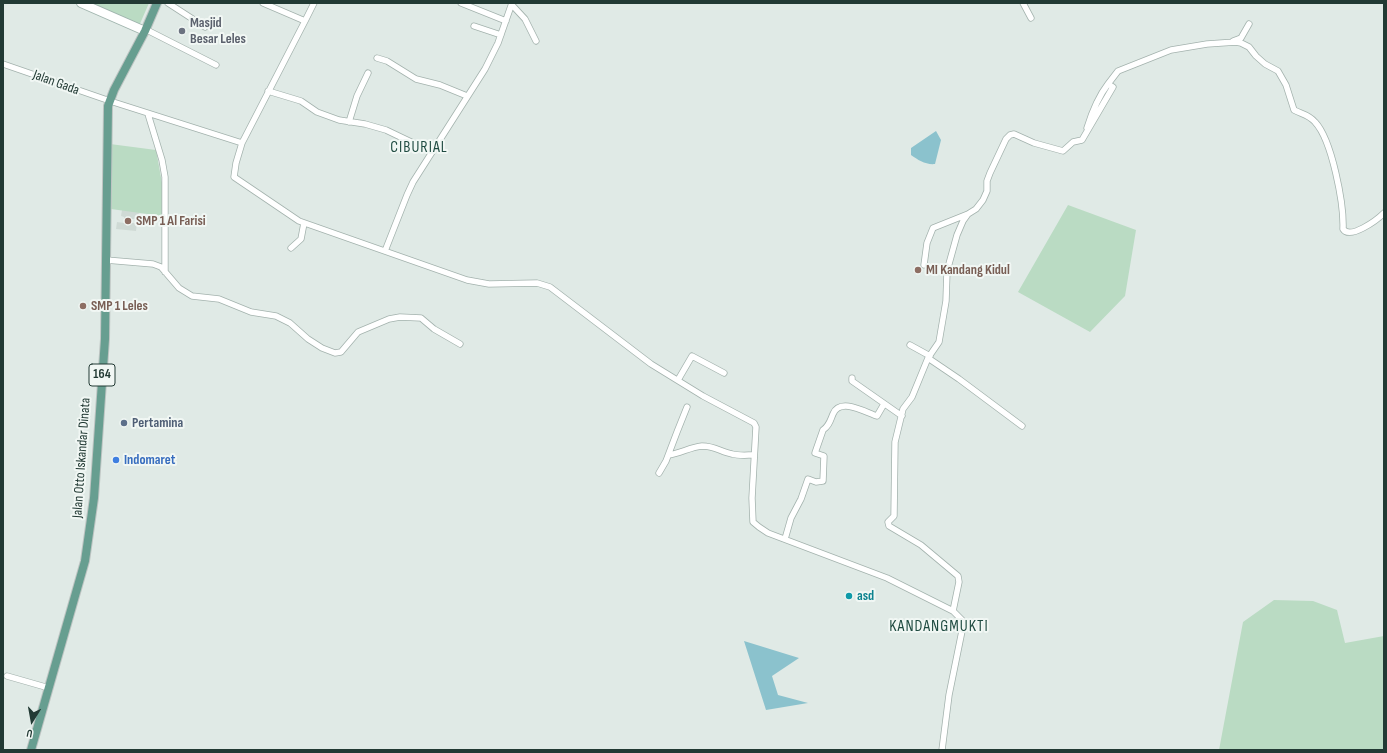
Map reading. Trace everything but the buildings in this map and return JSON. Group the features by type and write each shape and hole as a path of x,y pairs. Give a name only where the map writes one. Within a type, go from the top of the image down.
{"main road":[{"name":"Jalan Otto Iskandar Dinata","path":"31,750 85,561 94,498 105,339 108,109 114,90 145,30 157,3"}],"street":[{"path":"81,3 145,30 216,65"},
{"path":"168,3 204,27"},
{"path":"263,3 305,21"},
{"path":"314,3 242,143 234,177 290,216 304,223 476,283 537,284 550,287 556,290 639,355 703,396 754,423 756,426 752,498 753,522 768,533 887,578 953,611 963,621 949,695 942,750"},
{"path":"461,3 506,21"},
{"path":"1023,3 1030,18"},
{"path":"385,251 413,182 467,96 486,69 501,35 512,4 525,19 536,41"},
{"path":"1231,42 1241,38 1249,24"},
{"path":"474,26 501,35"},
{"path":"924,265 926,242 933,228 968,214 976,209 983,200 987,191 987,181 990,173 1010,135 1014,134 1034,143 1063,151 1073,142 1082,140 1113,87 1108,84 1118,71 1171,50 1231,42 1241,43 1249,47 1265,64 1278,72 1286,85 1294,110 1304,113 1315,122 1325,137 1337,178 1343,229 1345,232 1352,233 1379,218 1384,213"},
{"path":"377,58 387,61 416,79 440,85 467,96"},
{"name":"Jalan Gada","path":"3,64 148,114 242,143"},
{"path":"349,122 357,96 368,73"},
{"path":"268,91 301,101 318,112 339,120 386,130 432,152"},
{"path":"148,114 162,160 165,177 165,272"},
{"path":"953,611 959,582 958,576 921,545 889,526 888,522 894,516 895,442 903,410 912,397 929,357 937,346 941,334 946,301 949,262 957,234 968,214"},
{"path":"291,248 301,240 304,223"},
{"path":"106,260 153,264 161,267 179,288 192,296 219,299 251,312 276,316 290,323 308,339 322,348 335,353 341,352 358,332 388,319 400,317 421,318 434,329 460,344"},
{"path":"910,345 960,379 1022,426"},
{"path":"678,380 692,356 724,373"},
{"path":"852,378 852,381 902,416"},
{"path":"784,539 791,518 801,499 808,479 816,482 823,481 824,456 815,453 823,430 827,427 834,410 838,407 849,406 877,416 884,404"},
{"path":"659,473 669,455 676,432 688,408"},
{"path":"669,455 678,454 702,446 714,447 723,452 732,454 754,455"},
{"path":"7,676 49,688"}],"shaded area":[{"name":"SMP 1 Al Farisi","path":"122,210 139,211 138,219 132,219 132,223 137,223 136,231 116,229 117,222 124,223 124,217 121,216"}],"green space":[{"path":"88,3 149,3 139,26"},
{"path":"110,144 156,150 162,183 162,216 111,209"},
{"path":"1068,205 1136,230 1125,296 1090,332 1018,292"},
{"path":"1274,600 1313,601 1337,610 1345,643 1384,636 1384,750 1219,750 1243,622"}],"water":[{"path":"936,131 941,140 935,164 925,163 911,155 911,148"},
{"path":"744,641 799,658 772,676 778,695 808,703 766,710"}],"place":[{"name":"Masjid Besar Leles","path":"182,31"},
{"name":"SMP 1 Al Farisi","path":"128,221"},
{"name":"MI Kandang Kidul","path":"918,270"},
{"name":"SMP 1 Leles","path":"83,306"},
{"name":"Pertamina","path":"124,423"},
{"name":"Indomaret","path":"116,460"},
{"name":"asd","path":"849,596"}],"district":[{"name":"CIBURIAL","path":"419,148"},
{"name":"KANDANGMUKTI","path":"939,627"}]}
